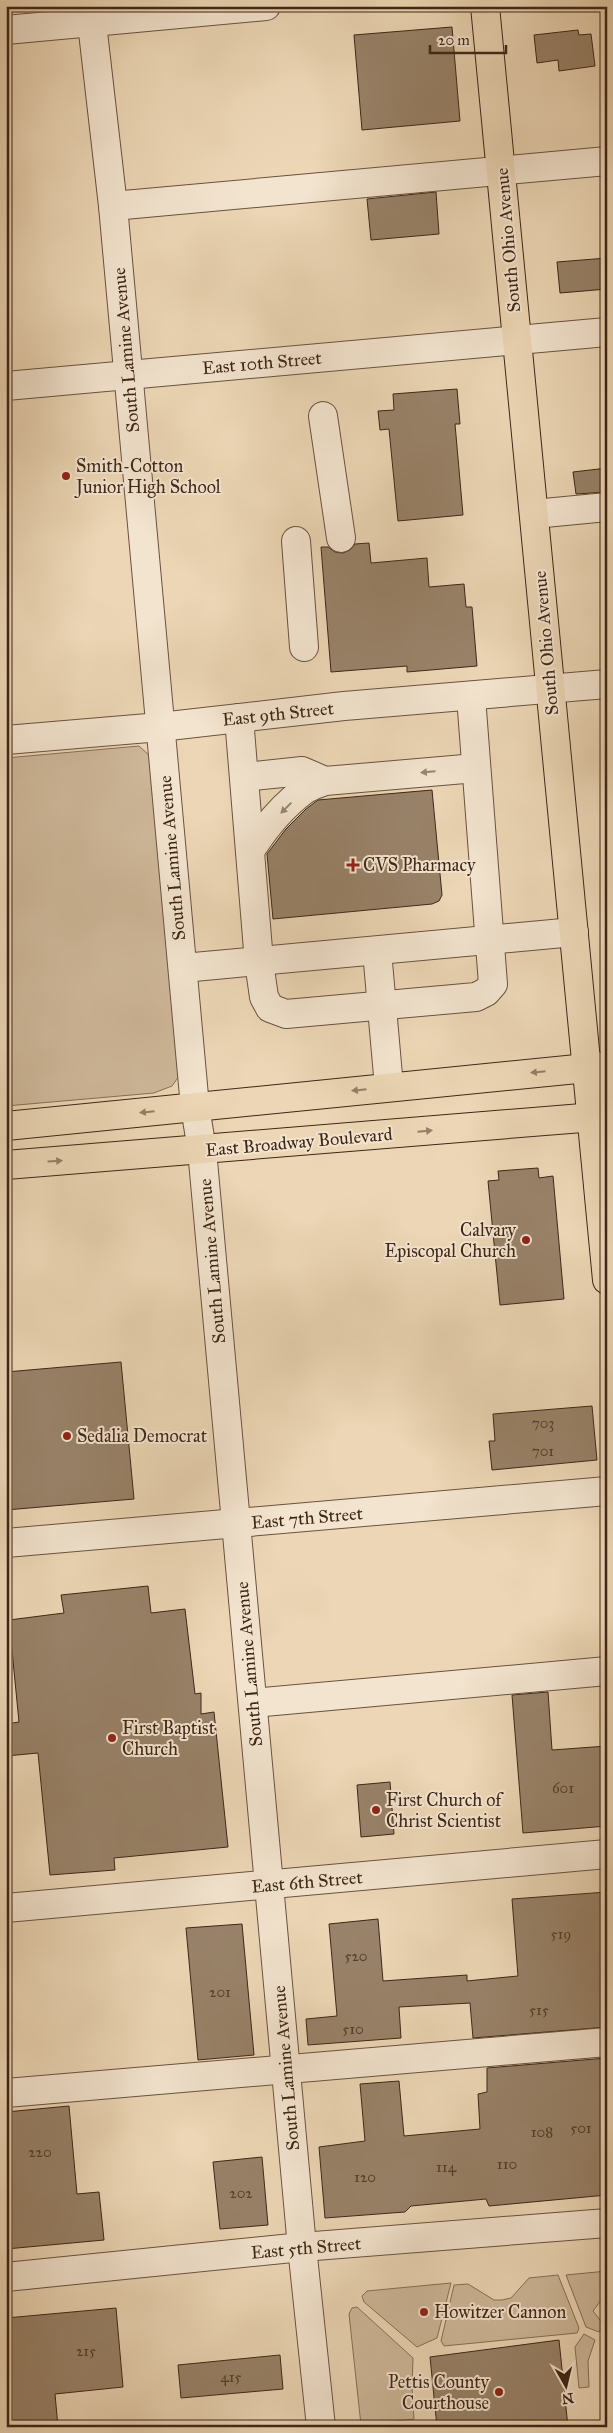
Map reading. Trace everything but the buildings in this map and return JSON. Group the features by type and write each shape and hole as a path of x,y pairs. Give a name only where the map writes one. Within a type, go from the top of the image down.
{"main road":[{"name":"South Ohio Avenue","path":"485,6 574,932 597,1067 607,1280"},
{"path":"6,1126 597,1067"},
{"name":"East Broadway Boulevard","path":"6,1165 599,1116"}],"street":[{"path":"6,30 91,14 266,6"},
{"name":"South Lamine Avenue","path":"91,14 113,206 127,375 196,1107 202,1150 302,2247 321,2427"},
{"path":"113,206 607,161"},
{"name":"East 10th Street","path":"6,386 607,332"},
{"path":"323,416 341,538"},
{"path":"534,514 607,507"},
{"path":"296,541 304,647"},
{"name":"East 9th Street","path":"6,740 160,727 344,706 471,697 607,684"},
{"path":"239,718 259,962 264,997 270,1008 286,1014 476,997 486,992 493,984 471,697"},
{"path":"250,851 261,834 290,803 304,790 325,781 476,768"},
{"path":"244,777 302,771 325,781"},
{"path":"183,968 574,932"},
{"path":"376,951 389,1088"},
{"name":"East 7th Street","path":"6,1543 607,1492"},
{"path":"253,1703 607,1671"},
{"name":"East 6th Street","path":"6,1908 607,1854"},
{"path":"6,2093 607,2042"},
{"name":"East 5th Street","path":"6,2277 302,2247 607,2223"}],"shaded area":[{"path":"139,746 150,756 182,1072 172,1086 154,1093 6,1106 6,758"},
{"path":"607,2271 607,2301 602,2299 593,2311 604,2325 599,2332 586,2327 566,2275"},
{"path":"558,2275 579,2328 577,2333 444,2346 441,2341 454,2285 468,2284 494,2300 502,2300 511,2298 529,2278"},
{"path":"451,2283 437,2338 417,2347 364,2302 362,2296 367,2291"},
{"path":"357,2307 413,2358 414,2419 361,2425 349,2314 352,2308"},
{"path":"584,2334 595,2340 588,2361 589,2387 579,2388 575,2347"},
{"path":"607,2336 607,2405 605,2405 601,2362"}],"place":[{"name":"Smith-Cotton Junior High School","path":"66,476"},
{"name":"CVS Pharmacy","path":"353,865"},
{"name":"Calvary Episcopal Church","path":"526,1240"},
{"name":"Sedalia Democrat","path":"67,1436"},
{"name":"First Baptist Church","path":"112,1738"},
{"name":"First Church of Christ Scientist","path":"376,1810"},
{"name":"Howitzer Cannon","path":"424,2312"},
{"name":"Pettis County Courthouse","path":"499,2392"}]}
